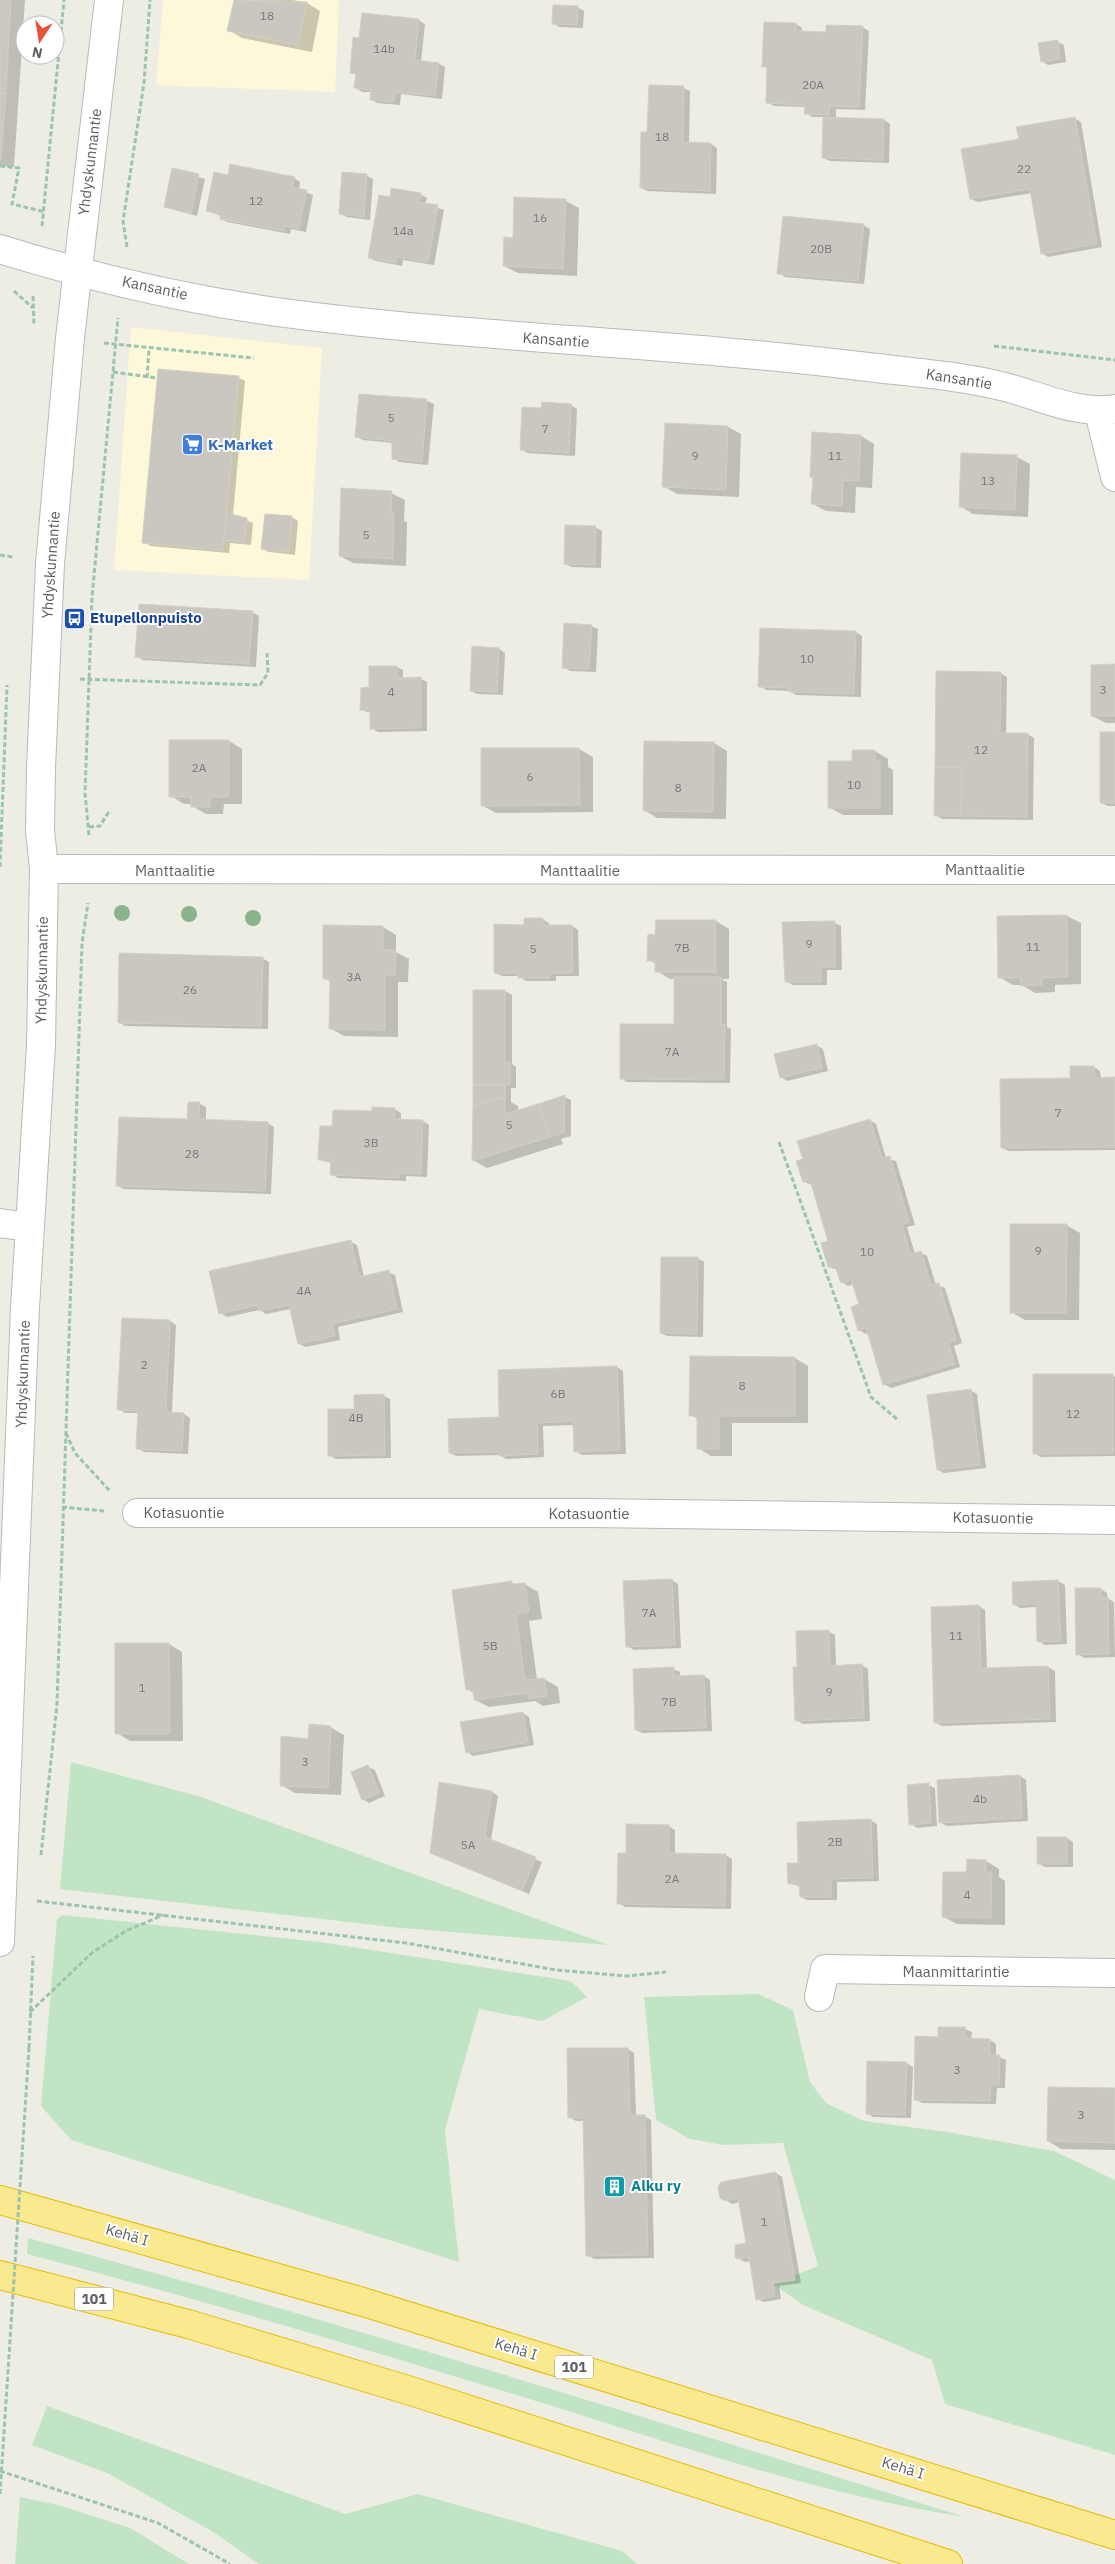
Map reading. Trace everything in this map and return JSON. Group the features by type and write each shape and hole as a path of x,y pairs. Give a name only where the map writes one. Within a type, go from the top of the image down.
{"highway":[{"name":"Kehä I","path":"0,2200 362,2302 1115,2535"},
{"name":"101","path":"0,2274 188,2324 402,2388 948,2564"}],"street":[{"name":"Yhdyskunnantie","path":"0,1942 29,1228 41,1044 44,869 40,830 41,768 50,564 78,270 109,0"},
{"name":"Kansantie","path":"0,249 123,282 269,310 459,332 811,360 962,378 1006,387 1051,402 1107,410"},
{"path":"1107,410 1115,477"},
{"name":"Manttaalitie","path":"44,869 89,871 1115,870"},
{"path":"0,1224 29,1228"},
{"name":"Kotasuontie","path":"137,1514 588,1513 1115,1520"},
{"name":"Maanmittarintie","path":"819,1997 825,1969 1115,1972"}],"path":[{"path":"40,1862 57,1704 82,943 89,898 89,827 85,793 92,597 115,345 127,248 123,221 144,83 150,0"},
{"path":"0,166 19,168 12,204 44,212"},
{"path":"8,288 34,309"},
{"path":"115,345 254,358"},
{"path":"147,378 149,348"},
{"path":"113,372 157,378"},
{"path":"0,556 13,557"},
{"path":"89,680 260,685 268,673 267,653"},
{"path":"89,827 100,826 110,810"},
{"path":"779,1142 871,1397 898,1420"},
{"path":"65,1431 75,1454 100,1482 137,1514"},
{"name":"Kotasuontie","path":"62,1507 137,1514"},
{"path":"36,1911 37,1891"},
{"path":"36,1901 406,1943 556,1970 627,1976 666,1972"},
{"path":"30,2012 93,1952 126,1932 163,1914"},
{"path":"0,2494 34,1948"},
{"path":"0,2471 158,2523 230,2564"}],"shaded area":[{"path":"163,0 339,0 335,92 156,85"},
{"path":"131,327 322,348 309,580 114,570"}],"green space":[{"path":"71,1762 198,1796 609,1945 401,1928 60,1889"},
{"path":"62,1915 320,1942 571,1981 587,1997 542,2021 479,2009 445,2130 459,2262 71,2140 41,2106 57,1919"},
{"path":"758,1994 793,2010 810,2082 826,2103 864,2121 947,2132 1054,2151 1115,2180 1115,2455 945,2404 932,2360 803,2305 773,2284 818,2266 783,2143 723,2145 690,2139 656,2120 644,1997"},
{"path":"28,2238 381,2338 965,2517 859,2496 755,2469 354,2346 27,2254"},
{"path":"47,2406 345,2514 418,2494 622,2551 637,2564 259,2564 210,2530 107,2473 32,2445"},
{"path":"20,2497 62,2506 130,2528 189,2564 15,2564"}],"building":[{"path":"0,0 11,0 6,93 0,93"},
{"path":"234,0 307,2 298,45 227,31"},
{"path":"553,5 578,6 577,25 552,24"},
{"path":"362,13 419,19 415,60 439,63 435,96 395,92 394,102 370,100 371,90 354,88 356,74 350,73 353,37 359,38"},
{"path":"764,22 796,23 796,31 826,32 826,25 863,26 859,107 830,106 829,115 804,114 805,105 766,103 767,67 762,67"},
{"path":"1058,40 1060,59 1041,62 1038,43"},
{"path":"649,85 684,86 683,142 711,143 710,191 640,188 641,132 647,132"},
{"path":"0,93 6,93 1,160 0,160"},
{"path":"823,117 884,119 883,160 822,158"},
{"path":"1075,117 1097,244 1041,254 1030,189 970,199 961,149 1019,139 1016,127"},
{"path":"230,164 295,177 292,187 307,190 299,229 285,226 284,231 220,219 220,214 206,211 214,172 228,175"},
{"path":"172,168 199,174 191,214 164,207"},
{"path":"342,172 367,174 364,217 339,214"},
{"path":"391,188 421,193 419,202 438,205 428,262 397,257 396,263 368,258 379,195 390,197"},
{"path":"514,197 566,199 563,269 503,266 504,237 513,238"},
{"path":"783,216 864,224 858,281 777,274"},
{"name":"K-Market","path":"158,369 239,376 223,550 142,543"},
{"path":"359,394 427,399 422,462 392,459 392,441 355,437"},
{"path":"542,402 571,404 569,453 520,450 522,407 541,408"},
{"path":"665,423 728,426 726,490 662,487"},
{"path":"812,432 861,435 859,481 843,480 842,506 811,504 813,478 810,477"},
{"path":"961,453 1017,455 1015,510 959,507"},
{"path":"341,488 392,491 391,513 394,513 393,559 339,556"},
{"path":"227,513 247,518 245,543 224,540"},
{"path":"265,514 292,516 289,552 261,549"},
{"path":"565,525 596,526 595,565 564,564"},
{"path":"139,604 253,611 249,664 135,657"},
{"path":"564,623 592,625 589,669 562,668"},
{"path":"760,628 856,631 854,694 789,692 789,688 758,687"},
{"path":"472,646 499,648 497,692 470,691"},
{"path":"1115,664 1115,716 1091,716 1091,665"},
{"path":"369,666 397,666 397,678 421,677 421,728 370,729 370,710 360,710 361,688 369,687"},
{"path":"936,671 1001,672 1000,733 1028,733 1027,817 961,816 962,767 935,767"},
{"path":"1100,732 1115,732 1115,803 1100,803"},
{"path":"169,740 229,740 229,797 210,797 210,807 191,807 191,797 169,797"},
{"path":"644,741 714,742 713,812 643,811"},
{"path":"481,748 579,748 580,805 481,806"},
{"path":"852,750 875,750 875,761 880,761 880,808 828,808 828,761 852,761"},
{"path":"935,767 962,767 961,816 934,816"},
{"path":"1067,915 1068,977 1042,978 1042,985 1021,986 1020,978 998,978 997,916"},
{"path":"524,918 543,918 543,925 572,925 573,973 550,973 550,978 518,978 518,973 494,973 494,924 524,925"},
{"path":"656,920 716,920 716,972 655,972 655,961 647,961 648,934 655,935"},
{"path":"835,921 835,967 821,967 821,982 785,982 782,922"},
{"path":"323,925 383,926 383,950 396,950 395,975 385,975 385,1030 329,1029 330,979 323,979"},
{"path":"119,953 263,957 261,1026 118,1023"},
{"path":"674,977 721,977 721,1025 725,1024 724,1080 620,1079 620,1024 674,1024"},
{"path":"473,990 505,990 505,1062 510,1062 510,1085 473,1085"},
{"path":"817,1044 822,1068 780,1078 774,1054"},
{"path":"1070,1066 1094,1066 1095,1078 1115,1077 1115,1147 1001,1148 1000,1079 1070,1078"},
{"path":"473,1085 505,1085 505,1097 473,1105"},
{"path":"565,1095 564,1133 550,1137 538,1104"},
{"path":"505,1097 505,1114 538,1104 550,1137 472,1161 473,1105"},
{"path":"188,1102 200,1102 199,1119 268,1122 265,1191 116,1186 119,1117 187,1119"},
{"path":"372,1107 395,1108 394,1119 423,1120 421,1174 400,1173 399,1178 330,1175 331,1160 318,1160 320,1126 332,1126 333,1110 372,1111"},
{"path":"870,1119 882,1158 890,1156 909,1222 902,1224 910,1254 921,1251 931,1285 939,1283 956,1340 948,1342 955,1364 883,1385 866,1328 858,1331 851,1307 859,1304 851,1280 841,1283 835,1266 828,1267 821,1243 828,1241 810,1180 803,1182 796,1161 803,1159 797,1141"},
{"path":"1010,1224 1067,1224 1066,1313 1010,1313"},
{"path":"351,1240 359,1277 389,1270 397,1309 332,1324 335,1336 298,1344 289,1305 259,1311 257,1305 219,1314 209,1271"},
{"path":"661,1257 698,1257 697,1334 660,1333"},
{"path":"122,1318 170,1320 166,1412 184,1413 182,1451 136,1449 138,1411 117,1410"},
{"path":"690,1356 795,1357 795,1416 719,1416 719,1449 697,1449 697,1416 689,1416"},
{"path":"617,1366 620,1450 574,1452 573,1421 537,1423 538,1454 499,1456 498,1452 449,1453 448,1419 499,1417 498,1370"},
{"path":"1033,1374 1113,1374 1113,1453 1033,1454"},
{"path":"971,1389 980,1465 937,1470 927,1395"},
{"path":"384,1394 385,1455 328,1456 328,1409 354,1409 354,1395"},
{"path":"672,1579 675,1645 626,1647 623,1581"},
{"path":"1058,1580 1061,1641 1037,1642 1036,1604 1013,1605 1012,1582"},
{"path":"512,1581 512,1584 525,1583 529,1612 516,1614 525,1680 544,1678 547,1696 529,1699 528,1693 474,1700 473,1689 466,1690 452,1590"},
{"path":"1075,1588 1101,1588 1101,1598 1108,1597 1109,1654 1076,1655"},
{"path":"979,1605 981,1668 1048,1666 1050,1719 934,1723 931,1607"},
{"path":"829,1630 830,1666 862,1664 864,1718 795,1721 793,1667 797,1667 796,1631"},
{"path":"115,1643 169,1643 170,1734 115,1734"},
{"path":"674,1667 674,1676 704,1675 706,1728 635,1730 633,1669"},
{"path":"523,1712 528,1742 466,1753 460,1722"},
{"path":"309,1724 331,1726 328,1788 280,1786 281,1736 308,1739"},
{"path":"368,1765 379,1793 362,1800 351,1772"},
{"path":"1020,1775 1022,1818 939,1823 937,1780"},
{"path":"439,1782 492,1791 485,1837 536,1857 522,1891 430,1853"},
{"path":"929,1783 931,1823 909,1825 907,1785"},
{"path":"871,1819 873,1878 831,1879 831,1897 800,1897 799,1884 788,1884 787,1863 798,1863 797,1822"},
{"path":"626,1824 669,1825 669,1853 726,1854 725,1906 617,1904 618,1853 626,1853"},
{"path":"1037,1837 1067,1837 1067,1864 1037,1864"},
{"path":"967,1859 986,1860 986,1872 992,1872 991,1918 942,1917 943,1872 966,1872"},
{"path":"938,2027 965,2027 965,2038 990,2039 990,2055 1000,2055 999,2085 991,2085 990,2101 914,2100 915,2036 938,2037"},
{"name":"Alku ry","path":"567,2048 628,2048 630,2115 645,2115 648,2255 586,2256 583,2118 568,2118"},
{"path":"867,2061 907,2062 905,2115 866,2114"},
{"path":"1048,2087 1115,2088 1115,2143 1047,2141"},
{"path":"776,2172 795,2280 773,2283 775,2296 756,2300 749,2257 738,2259 735,2257 735,2245 746,2243 738,2198 725,2201 720,2198 718,2187 721,2182"}],"place":[{"name":"K-Market","path":"192,445"},
{"name":"Etupellonpuisto","path":"74,618"},
{"name":"Alku ry","path":"615,2186"}]}
